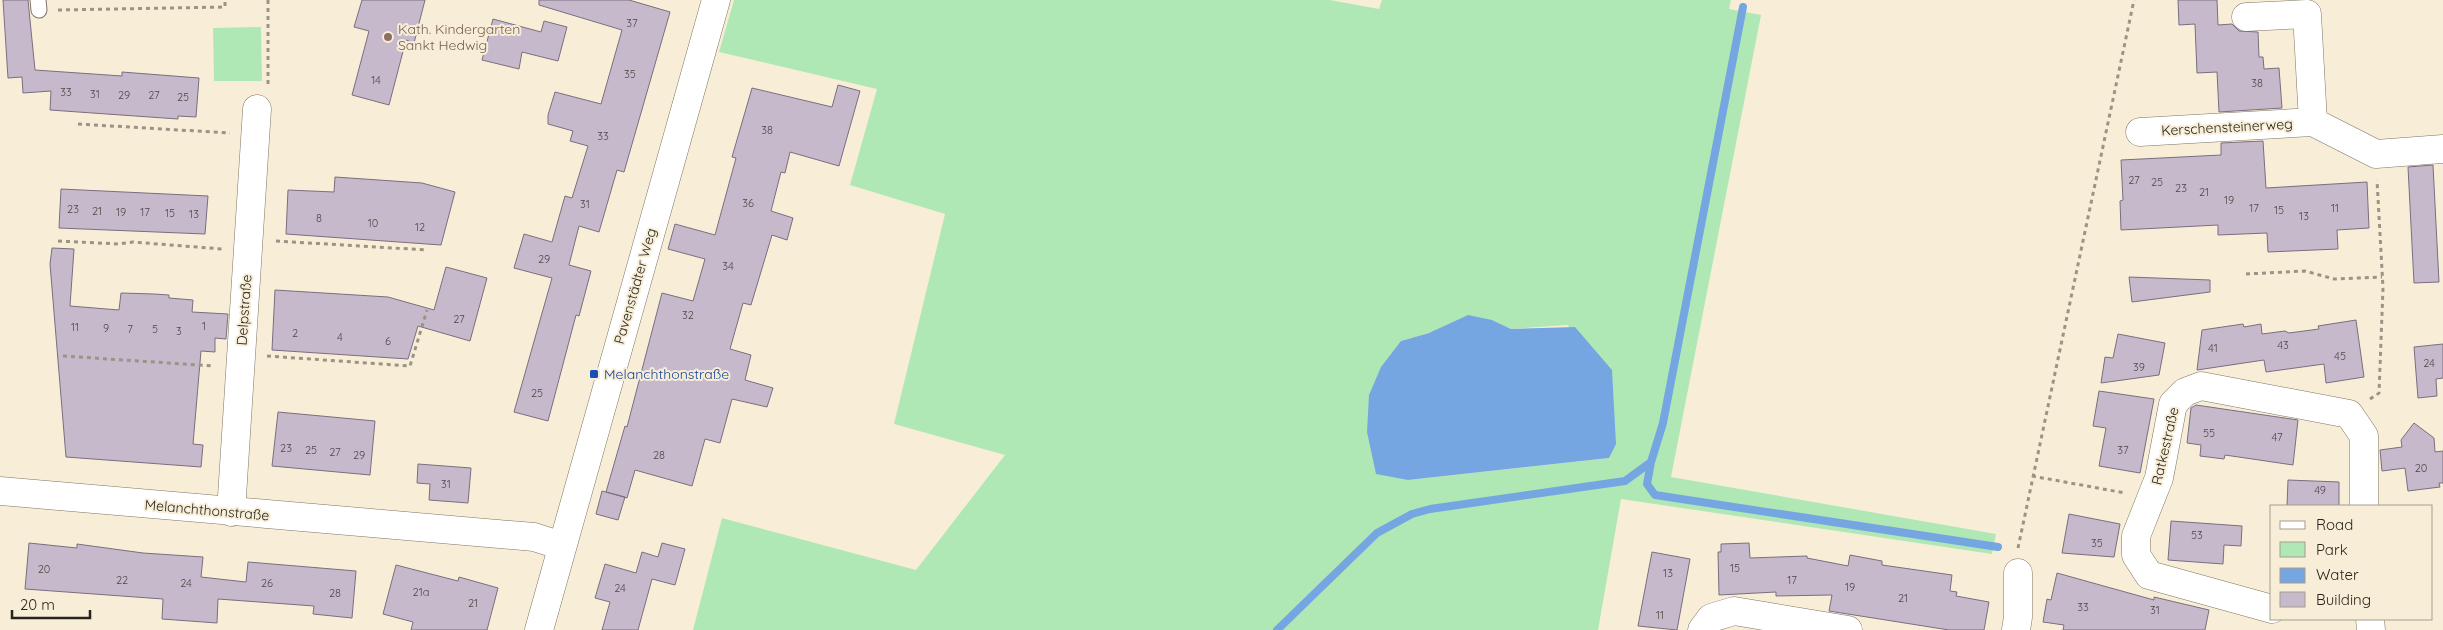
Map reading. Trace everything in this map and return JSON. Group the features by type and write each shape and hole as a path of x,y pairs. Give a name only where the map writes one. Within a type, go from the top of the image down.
{"street":[{"name":"Pavenstädter Weg","path":"539,630 716,0"},
{"name":"Kerschensteinerweg","path":"2246,17 2307,14 2313,122"},
{"name":"Delpstraße","path":"231,512 256,122"},
{"name":"Kerschensteinerweg","path":"2140,132 2313,122 2376,154"},
{"path":"2376,154 2443,149"},
{"name":"Ratkestraße","path":"2270,608 2149,575 2136,555 2136,536 2159,478 2173,404 2185,392 2201,386 2349,414"},
{"path":"2349,414 2364,436 2364,505"},
{"name":"Melanchthonstraße","path":"0,491 534,538 562,546"},
{"path":"2016,630 2018,617 2018,573"},
{"path":"1702,630 1711,618 1734,611 1848,630"}],"path":[{"path":"38,5 225,7 225,0"},
{"path":"78,124 256,122 268,89 268,0"},
{"path":"2018,573 2016,559 2032,476 2134,0"},
{"path":"2349,414 2379,393 2382,277 2376,154"},
{"path":"58,241 119,244 133,242 427,250"},
{"path":"2246,274 2305,271 2334,278 2382,277"},
{"path":"63,356 410,366 427,310"},
{"path":"2032,476 2153,497"}],"green space":[{"path":"734,0 1330,0 1379,9 1382,0 1731,0 1729,9 1761,15 1671,477 1996,534 1992,554 1621,499 1598,630 693,630 722,518 916,570 1005,455 894,424 945,214 850,185 877,89 719,52","holes":["1492,320 1511,329 1568,325 1609,458 1408,480 1401,341"]},
{"path":"261,27 262,81 214,81 213,28"}],"water":[{"path":"1468,315 1492,320 1511,329 1575,327 1612,370 1616,444 1609,458 1408,480 1376,474 1367,432 1369,395 1381,367 1401,341 1429,333"}],"building":[{"path":"3,0 28,0 35,70 122,76 122,72 199,78 196,117 178,116 178,119 50,110 51,91 23,93 22,77 8,78"},
{"path":"362,0 425,0 414,43 406,40 389,105 352,95 369,31 354,27"},
{"path":"539,0 629,0 670,12 624,172 617,170 599,232 579,226 569,265 591,271 579,316 576,315 548,421 514,412 552,278 514,268 524,234 552,242 565,196 572,198 588,146 570,141 573,131 548,124 548,115 555,92 601,104 622,30 539,5"},
{"path":"2178,0 2217,0 2218,25 2232,24 2239,31 2258,32 2259,57 2263,57 2264,69 2279,68 2282,108 2219,112 2217,72 2197,73 2195,24 2179,25"},
{"path":"493,19 541,32 544,21 567,27 558,61 522,52 519,69 482,60"},
{"path":"838,85 860,91 839,166 790,152 785,173 781,172 771,211 793,218 787,240 772,235 751,305 743,303 730,349 751,355 745,380 773,388 767,407 732,399 720,443 705,439 692,486 635,470 627,498 606,492 625,426 627,427 662,293 693,301 705,259 668,249 675,224 715,235 736,158 732,157 752,88 832,107"},
{"path":"2263,141 2266,188 2367,182 2369,228 2337,230 2338,249 2268,252 2267,233 2218,235 2218,225 2121,230 2120,201 2123,200 2121,160 2221,155 2221,143"},
{"path":"2433,165 2439,282 2414,283 2408,167"},
{"path":"335,177 422,183 455,192 441,245 286,234 288,190 334,192"},
{"path":"61,189 208,196 205,234 59,228"},
{"path":"52,248 74,249 70,306 119,310 121,293 154,294 169,295 169,298 193,300 192,312 228,314 226,339 215,338 215,352 201,351 193,444 203,445 201,467 66,457 50,264"},
{"path":"446,267 487,278 470,341 418,326 408,359 272,350 275,290 388,297 434,310"},
{"path":"2129,277 2210,280 2210,292 2132,302"},
{"path":"2356,320 2364,377 2326,383 2324,364 2266,372 2264,360 2197,370 2202,330 2243,324 2244,327 2261,324 2262,334 2285,331 2289,333 2319,329 2318,326"},
{"path":"2118,334 2165,343 2159,375 2101,383 2105,357 2113,358"},
{"path":"2443,344 2443,378 2436,379 2437,396 2418,398 2414,347"},
{"path":"2099,391 2154,399 2140,473 2099,466 2106,428 2093,426"},
{"path":"2196,405 2298,420 2293,465 2225,455 2224,459 2200,456 2201,445 2187,443 2191,408"},
{"path":"278,412 375,421 370,475 272,466"},
{"path":"2414,423 2434,438 2435,452 2443,451 2443,483 2439,483 2440,487 2408,491 2405,468 2382,471 2380,450 2402,447 2401,440"},
{"path":"418,464 471,468 468,503 429,500 430,484 417,483"},
{"path":"2288,480 2339,482 2339,505 2287,505"},
{"path":"602,491 625,497 618,520 596,514"},
{"path":"2069,514 2120,524 2114,557 2062,553"},
{"path":"2171,521 2242,526 2241,546 2224,545 2223,564 2168,560"},
{"path":"29,543 77,548 77,544 143,553 203,557 201,577 246,582 248,562 356,571 352,618 313,614 314,606 218,599 217,623 162,619 163,599 25,589"},
{"path":"662,543 685,549 675,585 652,579 638,630 602,630 610,602 595,598 605,564 636,573 642,552 658,557"},
{"path":"1749,543 1750,558 1807,556 1807,558 1848,566 1850,555 1882,561 1882,565 1952,575 1950,591 1957,592 1956,596 1989,602 1984,630 1949,630 1829,611 1832,595 1776,596 1776,592 1719,595 1718,552 1721,552 1721,544"},
{"path":"1652,552 1690,559 1677,630 1638,626"},
{"path":"396,565 458,581 459,577 498,588 487,630 411,630 413,622 383,614"},
{"path":"2057,573 2154,600 2154,597 2209,610 2205,630 2063,630 2064,625 2043,622 2047,599 2051,600"}],"waterway":[{"path":"1277,630 1377,533 1412,514 1430,509 1625,481 1651,462 1663,423 1743,7"},
{"path":"1651,462 1647,484 1655,495 1998,547"}],"place":[{"name":"Kath. Kindergarten Sankt Hedwig","path":"388,37"},
{"name":"Melanchthonstraße","path":"594,374"}]}
